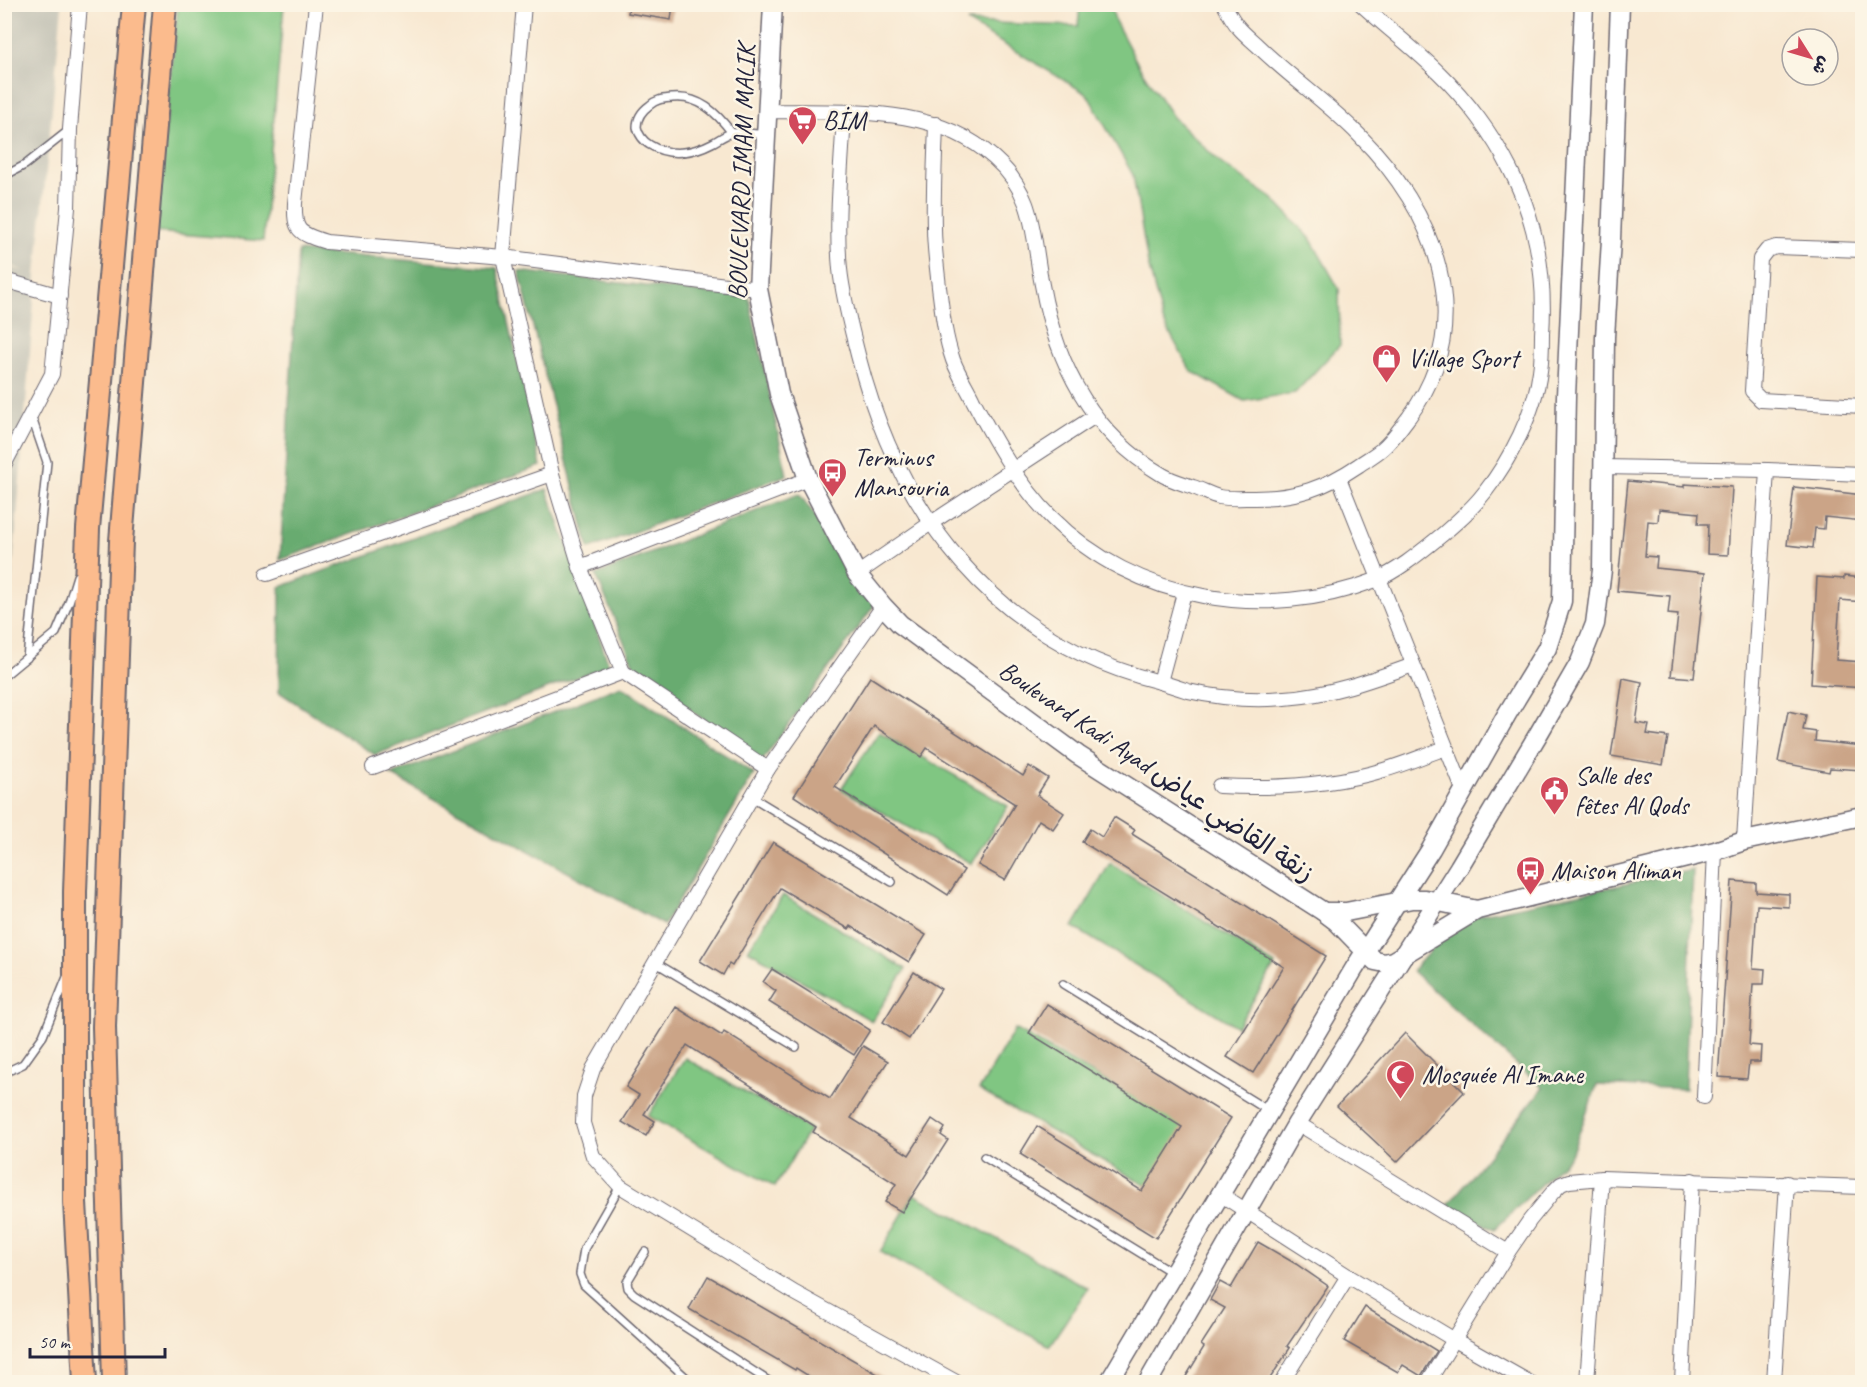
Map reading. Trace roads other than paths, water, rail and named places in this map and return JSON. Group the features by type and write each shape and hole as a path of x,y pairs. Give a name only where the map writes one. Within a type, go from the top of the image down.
{"highway":[{"path":"86,1383 75,1202 75,880 87,542 134,4"},
{"path":"114,1383 104,1027 121,541 165,4"}],"street":[{"path":"4,465 52,374 68,208 70,129 80,4"},
{"path":"316,4 294,222 298,229 308,236 326,242 503,256 758,289"},
{"path":"524,4 503,256 552,474 580,567 623,672 768,769"},
{"name":"BOULEVARD IMAM MALIK","path":"772,4 758,289 779,394 808,479 857,574"},
{"path":"767,111 902,115 936,124 980,145 1010,173 1026,199 1034,232 1041,284 1052,330 1067,371 1095,416 1130,452 1162,476 1220,497 1261,498 1307,492 1339,478 1384,448 1411,414 1432,380 1443,339 1445,296 1434,246 1411,200 1387,166 1359,134 1270,58 1239,28 1224,4"},
{"path":"936,124 934,231 940,300 953,360 987,427 1013,470 1050,516 1083,545 1121,568 1149,582 1184,593 1252,602 1290,600 1328,594 1379,579 1418,555 1460,519 1485,492 1511,453 1531,409 1540,374 1544,315 1540,259 1536,241 1532,224 1510,168 1464,99 1439,73 1361,4"},
{"path":"1110,1383 1364,951 1431,849 1547,648 1562,601 1566,396 1584,4"},
{"path":"1148,1383 1297,1123 1459,867 1574,672 1595,624 1602,570 1605,337 1620,4"},
{"path":"844,112 839,228 840,270 867,389 886,441 904,480 931,523 967,570 1021,618 1050,638 1112,668 1190,691 1241,699 1286,698 1360,684 1413,665"},
{"path":"1863,250 1776,246 1767,250 1760,259 1752,391 1761,400 1863,406"},
{"path":"4,280 60,296"},
{"path":"857,574 1095,416"},
{"path":"1603,467 1863,474"},
{"path":"1744,841 1767,470"},
{"path":"267,574 552,474"},
{"path":"1339,478 1464,792"},
{"path":"580,567 808,479"},
{"name":"Boulevard Kadi Ayad زنقة القاضي عياض","path":"857,574 900,624 1078,755 1324,912 1336,921 1364,951"},
{"path":"1160,682 1184,593"},
{"path":"883,606 768,769 593,1069 584,1096 583,1123 593,1156 620,1186 795,1293 956,1383"},
{"path":"373,767 623,672"},
{"path":"1219,786 1274,788 1322,783 1384,770 1446,748"},
{"path":"1364,951 1379,963 1394,961 1477,910 1714,851 1744,841 1863,816"},
{"path":"1704,1097 1714,851"},
{"path":"1324,912 1346,912 1412,899 1437,901 1477,910"},
{"path":"1297,1123 1508,1252"},
{"path":"1587,1383 1602,1178"},
{"path":"1428,1383 1508,1252 1530,1220 1561,1184 1569,1181 1602,1178 1863,1187"},
{"path":"1682,1383 1692,1180"},
{"path":"1774,1383 1786,1184"},
{"path":"1220,1194 1348,1276 1529,1383"},
{"path":"1282,1383 1348,1276"}],"lane":[{"path":"732,133 710,108 694,100 677,97 657,100 645,109 637,121 637,131 645,141 665,152 692,151 710,145 732,133 765,135"},
{"path":"4,176 25,165 70,129"},
{"path":"27,658 46,462 31,414"},
{"path":"4,676 56,633 69,602 87,542"},
{"path":"752,797 892,882"},
{"path":"4,1073 23,1064 43,1036 75,954"},
{"path":"656,963 796,1047"},
{"path":"1063,984 1269,1111"},
{"path":"984,1157 1174,1274"},
{"path":"620,1186 584,1249 580,1274 585,1285 691,1383"},
{"path":"645,1252 627,1282 628,1288 770,1383"}],"place":[{"name":"BİM","path":"802,146"},
{"name":"Village Sport","path":"1387,384"},
{"name":"Terminus Mansouria","path":"833,498"},
{"name":"Salle des fêtes Al Qods","path":"1554,816"},
{"name":"Maison Aliman","path":"1530,896"},
{"name":"Mosquée Al Imane","path":"1401,1100"}]}
